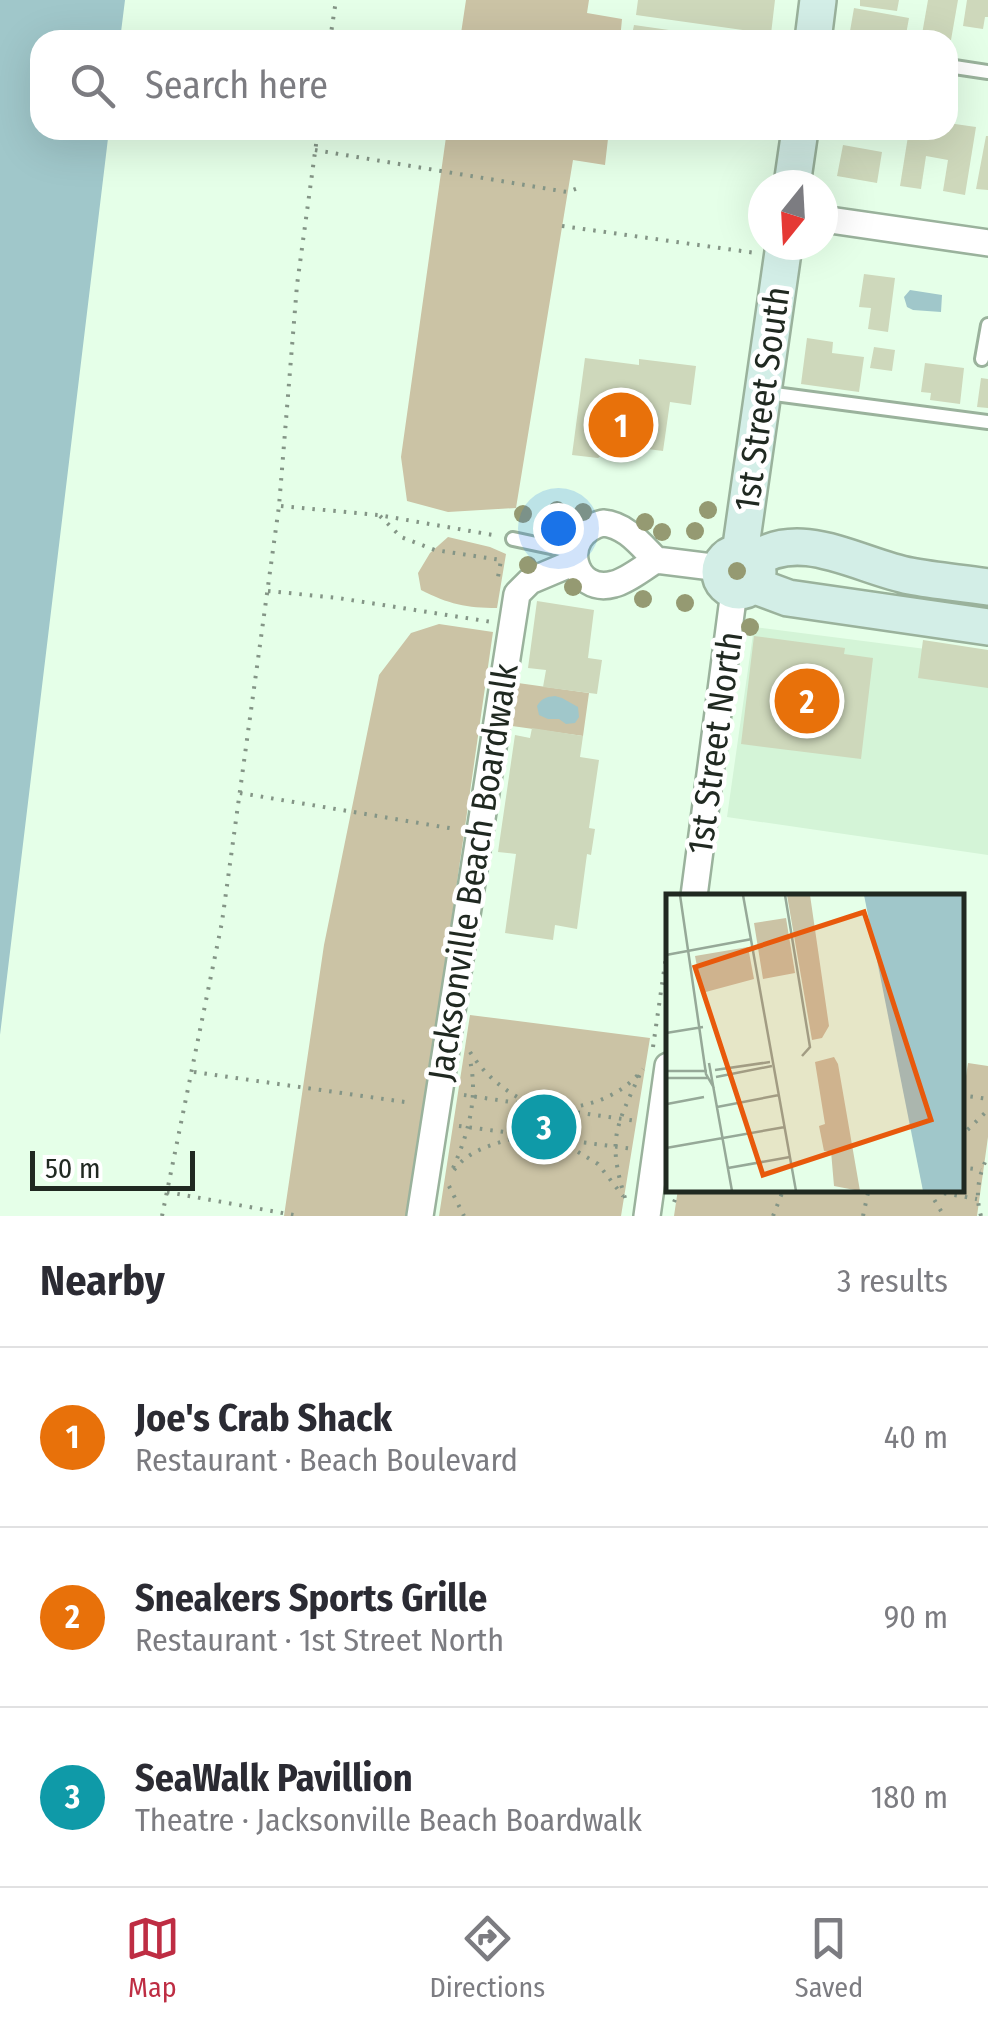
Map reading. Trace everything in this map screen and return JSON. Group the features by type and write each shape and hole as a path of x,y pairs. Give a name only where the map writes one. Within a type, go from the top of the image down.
{"street":[{"path":"814,30 818,0"},
{"path":"794,170 799,140"},
{"path":"838,221 988,244"},
{"name":"1st Street South","path":"740,571 763,392 773,260"},
{"path":"656,560 622,581 603,586 585,578 574,557 576,541 592,526 614,524 624,528 656,560 740,571 788,598 988,628"},
{"path":"740,571 764,553 782,546 854,558 909,576 988,586"},
{"name":"Jacksonville Beach Boardwalk","path":"420,1216 436,1181 437,1107 517,594 530,581 574,557"},
{"name":"1st Street North","path":"694,894 740,571"},
{"path":"647,1216 653,1062"}],"lane":[{"path":"958,68 988,72"},
{"path":"982,358 988,325"},
{"path":"763,392 988,422"},
{"path":"514,539 574,557"}],"path":[{"path":"332,30 336,0"},
{"path":"162,1216 222,922 280,506 297,285 316,140"},
{"path":"315,150 567,192 581,187"},
{"path":"562,226 748,252"},
{"path":"280,506 378,515 514,539"},
{"path":"378,515 402,537 435,550 501,560 496,591"},
{"path":"268,591 489,622"},
{"path":"240,792 479,833"},
{"path":"556,1138 598,1164 626,1200 614,1146 620,1119 653,1062 666,959"},
{"path":"436,1181 465,1140 473,1096 467,1048 488,1076 534,1106"},
{"path":"560,1110 608,1099 653,1062"},
{"path":"192,1071 437,1107 468,1127 644,1150"},
{"path":"437,1107 473,1096 647,1123"},
{"path":"963,1096 988,1099"},
{"path":"963,1134 988,1110"},
{"path":"436,1181 490,1144 526,1135"},
{"path":"981,1216 977,1199 981,1170 988,1156"},
{"path":"963,1167 981,1170"},
{"path":"436,1181 464,1216"},
{"path":"979,1185 988,1186"},
{"path":"773,1216 783,1191"},
{"path":"863,1216 869,1191"},
{"path":"930,1191 977,1199"},
{"path":"930,1191 944,1216"},
{"path":"167,1192 299,1216"}],"shaded area":[{"path":"466,0 589,0 587,13 622,19 621,30 462,30"},
{"path":"446,140 608,140 605,165 573,160 516,508 448,512 407,501 401,457"},
{"path":"448,537 506,554 497,608 458,604 421,590 418,573 430,553"},
{"path":"439,624 493,632 409,1216 284,1216 324,945 379,675 411,633"},
{"path":"754,627 988,657 988,855 727,817"},
{"path":"518,683 589,693 583,736 512,726"},
{"path":"470,1015 650,1038 621,1216 439,1216"},
{"path":"968,1063 988,1066 988,1137 977,1216 674,1216 678,1191 963,1191"}],"water":[{"path":"0,0 125,0 121,30 30,30 30,140 108,140 0,1035"},
{"path":"910,290 942,295 941,312 907,307 904,297"},
{"path":"555,696 578,707 575,723 539,715 539,703"}],"building":[{"path":"638,0 775,0 771,30 743,30 636,15"},
{"path":"860,0 899,0 897,11 860,6"},
{"path":"928,0 958,0 953,30 923,30"},
{"path":"967,0 988,0 983,29 963,26"},
{"path":"854,8 909,18 907,30 850,30"},
{"path":"634,25 669,30 633,30"},
{"path":"958,124 976,127 965,195 943,191 948,160 926,156 921,189 900,186 907,140 958,140"},
{"path":"988,136 988,190 976,189"},
{"path":"843,145 882,152 877,183 838,176"},
{"path":"864,274 895,278 888,332 868,329 871,308 859,307"},
{"path":"807,338 833,342 832,353 864,357 859,392 801,384"},
{"path":"874,347 895,350 892,371 870,368"},
{"path":"585,358 639,365 639,359 696,366 691,405 670,402 663,451 625,446 624,456 572,455"},
{"path":"925,363 964,368 960,404 930,400 931,393 921,392"},
{"path":"981,378 988,379 988,408 977,407"},
{"path":"537,601 594,610 588,658 602,660 597,694 543,687 546,670 528,668"},
{"path":"754,636 845,648 844,654 873,658 861,759 741,744"},
{"path":"923,640 988,650 988,688 918,678"},
{"path":"532,728 583,736 580,757 599,760 589,828 595,829 591,855 587,854 577,929 555,925 553,940 505,933 516,854 498,852 515,735 530,738"}],"place":[{"name":"Joe's Crab Shack","path":"621,425"},
{"name":"Sneakers Sports Grille","path":"807,701"},
{"name":"SeaWalk Pavillion","path":"544,1127"}]}
